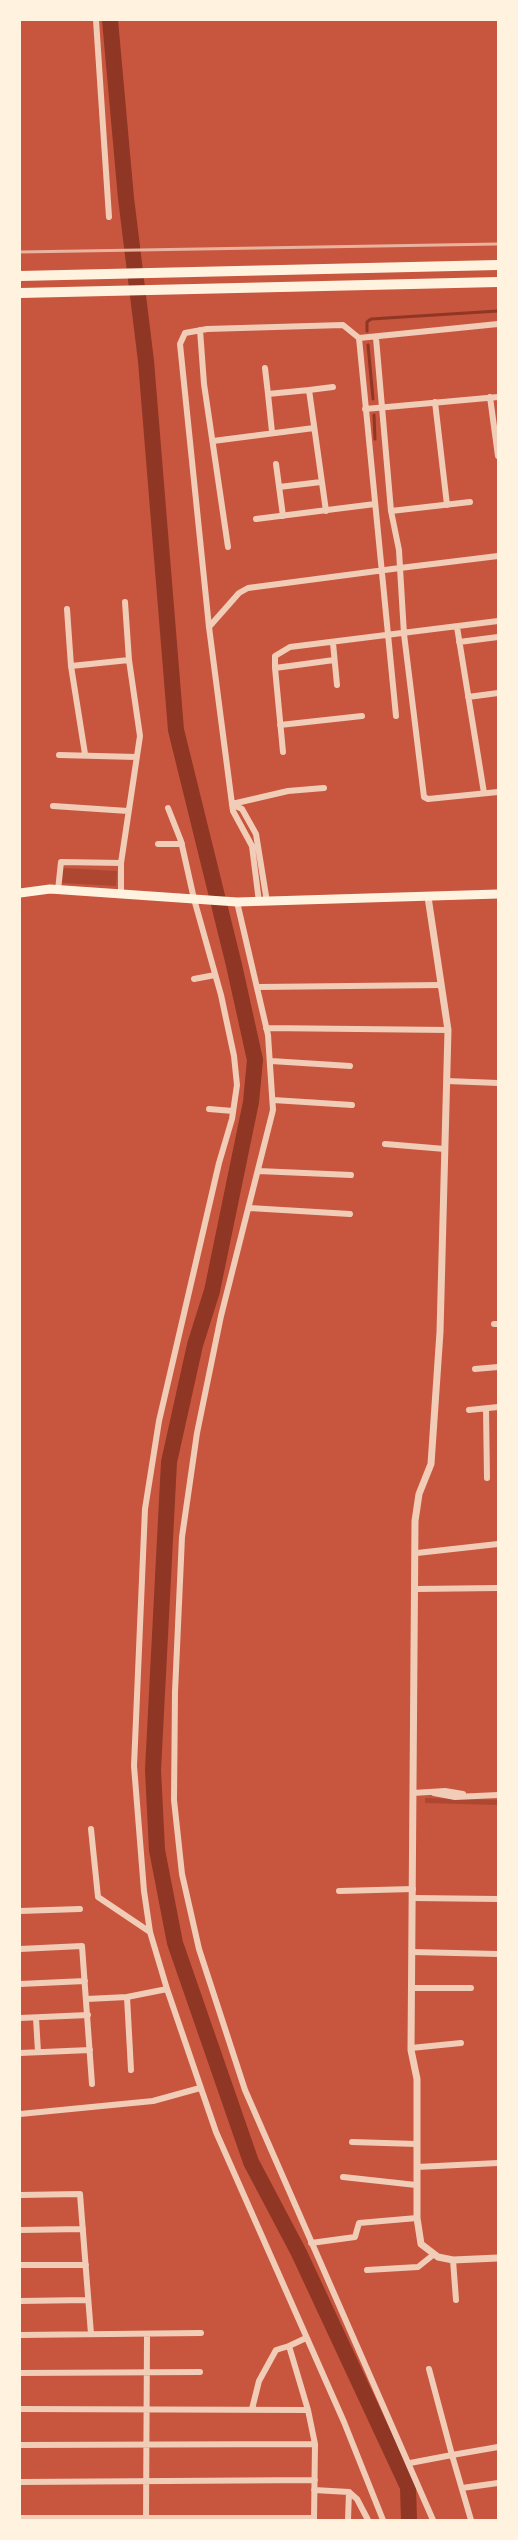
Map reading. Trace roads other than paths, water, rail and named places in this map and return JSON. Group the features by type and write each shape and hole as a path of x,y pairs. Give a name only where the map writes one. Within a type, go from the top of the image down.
{"highway":[{"path":"20,276 498,265"},
{"path":"20,293 498,282"}],"main road":[{"path":"20,893 58,890 196,900 263,902 498,894"}],"street":[{"path":"96,20 109,217"},
{"path":"232,804 209,627 180,344 185,333 200,330 343,325 359,338 376,338 498,324"},
{"path":"200,330 228,547"},
{"path":"359,338 375,504 385,569 388,636 396,716"},
{"path":"376,338 391,511 424,797 428,800 498,792"},
{"path":"265,368 272,432"},
{"path":"268,394 333,387"},
{"path":"309,390 326,511"},
{"path":"490,397 498,456"},
{"path":"365,410 498,397"},
{"path":"435,402 447,505"},
{"path":"213,441 314,428"},
{"path":"276,464 283,516"},
{"path":"279,487 321,482"},
{"path":"391,511 470,502"},
{"path":"256,519 375,504"},
{"path":"209,627 239,593 248,588 498,556"},
{"path":"121,894 121,862 140,736 129,660 125,602"},
{"path":"67,609 71,666 85,754"},
{"path":"283,752 274,658 280,651 498,621"},
{"path":"457,627 484,793"},
{"path":"459,642 498,637"},
{"path":"333,643 337,685"},
{"path":"71,666 129,660"},
{"path":"275,668 334,660"},
{"path":"468,697 498,693"},
{"path":"280,725 362,716"},
{"path":"59,755 136,757"},
{"path":"232,804 288,791 324,788"},
{"path":"232,804 242,809 256,834 263,902"},
{"path":"53,806 128,811"},
{"path":"168,808 182,844 215,975 234,1056 237,1085 233,1111 159,1421 145,1509 134,1767 144,1892 150,1932 167,1989 216,2132 383,2520"},
{"path":"158,844 182,844"},
{"path":"58,890 61,862 121,862"},
{"path":"434,896 441,985 448,1030 440,1343 431,1464 416,1508 411,2048 417,2079 417,2218 421,2244 433,2255 453,2260 498,2258"},
{"path":"234,901 258,987 271,1061 273,1100 271,1123 221,1316 197,1433 182,1537 175,1692 174,1800 182,1874 199,1949 245,2090 433,2520"},
{"path":"194,979 215,975"},
{"path":"258,987 441,985"},
{"path":"266,1028 448,1030"},
{"path":"271,1061 350,1066"},
{"path":"447,1081 498,1083"},
{"path":"273,1100 352,1105"},
{"path":"209,1108 233,1111"},
{"path":"384,1144 445,1149"},
{"path":"258,1171 351,1174"},
{"path":"249,1208 350,1214"},
{"path":"475,1369 498,1367"},
{"path":"469,1410 498,1407"},
{"path":"486,1409 487,1478"},
{"path":"417,1553 498,1544"},
{"path":"416,1589 498,1588"},
{"path":"413,1792 498,1795"},
{"path":"91,1829 98,1897 150,1932"},
{"path":"339,1891 413,1890"},
{"path":"413,1898 498,1899"},
{"path":"20,1911 80,1909"},
{"path":"20,1949 82,1946 92,2084"},
{"path":"412,1952 498,1954"},
{"path":"20,1983 86,1981"},
{"path":"412,1988 471,1988"},
{"path":"87,1999 127,1997 167,1989"},
{"path":"127,1997 131,2070"},
{"path":"20,2019 88,2015"},
{"path":"36,2018 38,2052"},
{"path":"411,2048 461,2043"},
{"path":"20,2053 90,2050"},
{"path":"20,2114 153,2101 200,2088"},
{"path":"352,2142 417,2144"},
{"path":"417,2167 498,2163"},
{"path":"343,2177 416,2185"},
{"path":"20,2195 80,2194 92,2334"},
{"path":"311,2243 355,2237 359,2223 417,2218"},
{"path":"20,2230 83,2229"},
{"path":"367,2270 418,2267 433,2255"},
{"path":"453,2260 456,2300"},
{"path":"20,2265 86,2265"},
{"path":"20,2301 88,2301"},
{"path":"20,2335 201,2333"},
{"path":"146,2518 147,2334"},
{"path":"252,2409 259,2381 276,2350 306,2338"},
{"path":"20,2518 314,2519 315,2444 308,2410 289,2346"},
{"path":"429,2369 471,2520"},
{"path":"20,2373 200,2372"},
{"path":"20,2409 308,2410"},
{"path":"20,2445 315,2444"},
{"path":"410,2463 498,2448"},
{"path":"20,2482 315,2481"},
{"path":"462,2488 498,2483"},
{"path":"314,2490 349,2492 357,2499 368,2520"},
{"path":"348,2520 349,2492"}],"waterway":[{"path":"110,20 126,198 146,361 176,730 255,1060 251,1102 212,1291 195,1345 169,1462 153,1770 157,1850 175,1943 251,2162 299,2253 408,2487 409,2520"},
{"path":"367,331 367,322 371,319 498,311"},
{"path":"368,345 373,399"},
{"path":"374,415 375,439"}],"railway":[{"path":"20,252 498,244"}]}
